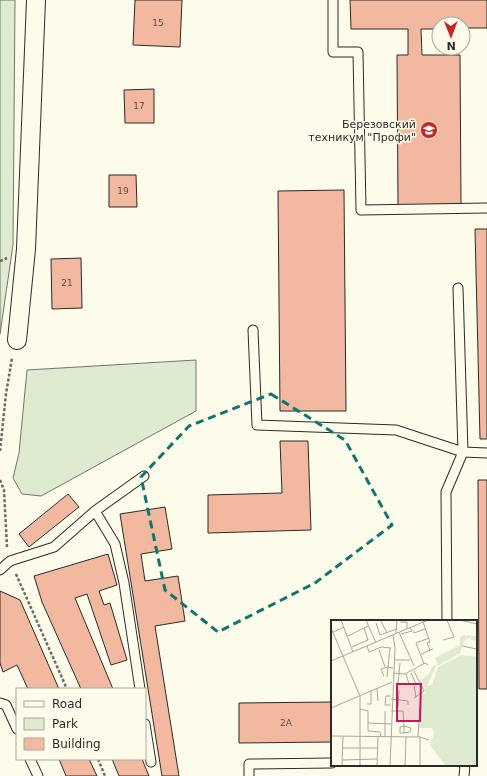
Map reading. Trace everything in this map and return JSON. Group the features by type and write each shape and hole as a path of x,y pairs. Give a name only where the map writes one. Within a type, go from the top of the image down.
{"street":[{"path":"17,340 26,249 36,0"}],"lane":[{"path":"333,0 333,52 358,52 361,210 487,208"},
{"path":"447,620 446,492 463,452 458,288"},
{"path":"253,330 257,425 396,430 463,452 487,453"},
{"path":"0,570 10,561 54,547 95,511 144,476"},
{"path":"95,511 115,544 124,583 140,688"},
{"path":"0,703 6,705 16,727"},
{"path":"146,730 151,762"},
{"path":"30,760 38,776"},
{"path":"249,776 249,764 331,763"},
{"path":"464,776 465,766"}],"path":[{"path":"0,451 6,394 17,340"},
{"path":"0,480 4,490 5,538 10,561 67,688"},
{"path":"98,760 105,776"}],"highlighted area":[{"path":"271,394 345,440 392,525 315,583 218,632 165,590 141,477 189,426"}],"green space":[{"path":"0,0 15,0 13,245 0,334"},
{"path":"196,360 196,411 41,496 22,494 13,478 19,453 27,370"}],"building":[{"path":"135,0 182,0 180,47 133,45"},
{"name":"Березовский техникум \"Профи\"","path":"350,0 487,0 487,28 471,28 471,16 431,16 431,29 421,29 422,55 460,56 461,204 398,205 397,55 408,55 408,29 351,29"},
{"path":"154,89 154,123 125,123 124,90"},
{"path":"109,175 136,175 137,207 109,207"},
{"path":"344,190 346,411 280,411 278,191"},
{"path":"475,229 487,229 487,439 480,439"},
{"path":"81,258 82,308 52,309 51,259"},
{"path":"280,441 308,441 311,530 208,533 208,495 282,493"},
{"path":"478,480 487,480 487,689 479,689"},
{"path":"68,494 79,507 29,547 19,534"},
{"path":"165,507 172,549 141,554 145,581 178,576 185,621 155,626 179,776 162,776 120,514"},
{"path":"108,554 117,585 99,591 104,605 110,603 127,660 111,665 87,594 75,598 113,688 81,688 42,602 34,576"},
{"path":"0,591 20,600 59,688 28,688 17,665 3,672 0,663"},
{"path":"331,702 331,742 239,743 239,703"},
{"path":"59,760 89,760 97,776 66,776"},
{"path":"112,760 142,760 149,776 119,776"}],"place":[{"name":"Березовский техникум \"Профи\"","path":"429,130"}]}
